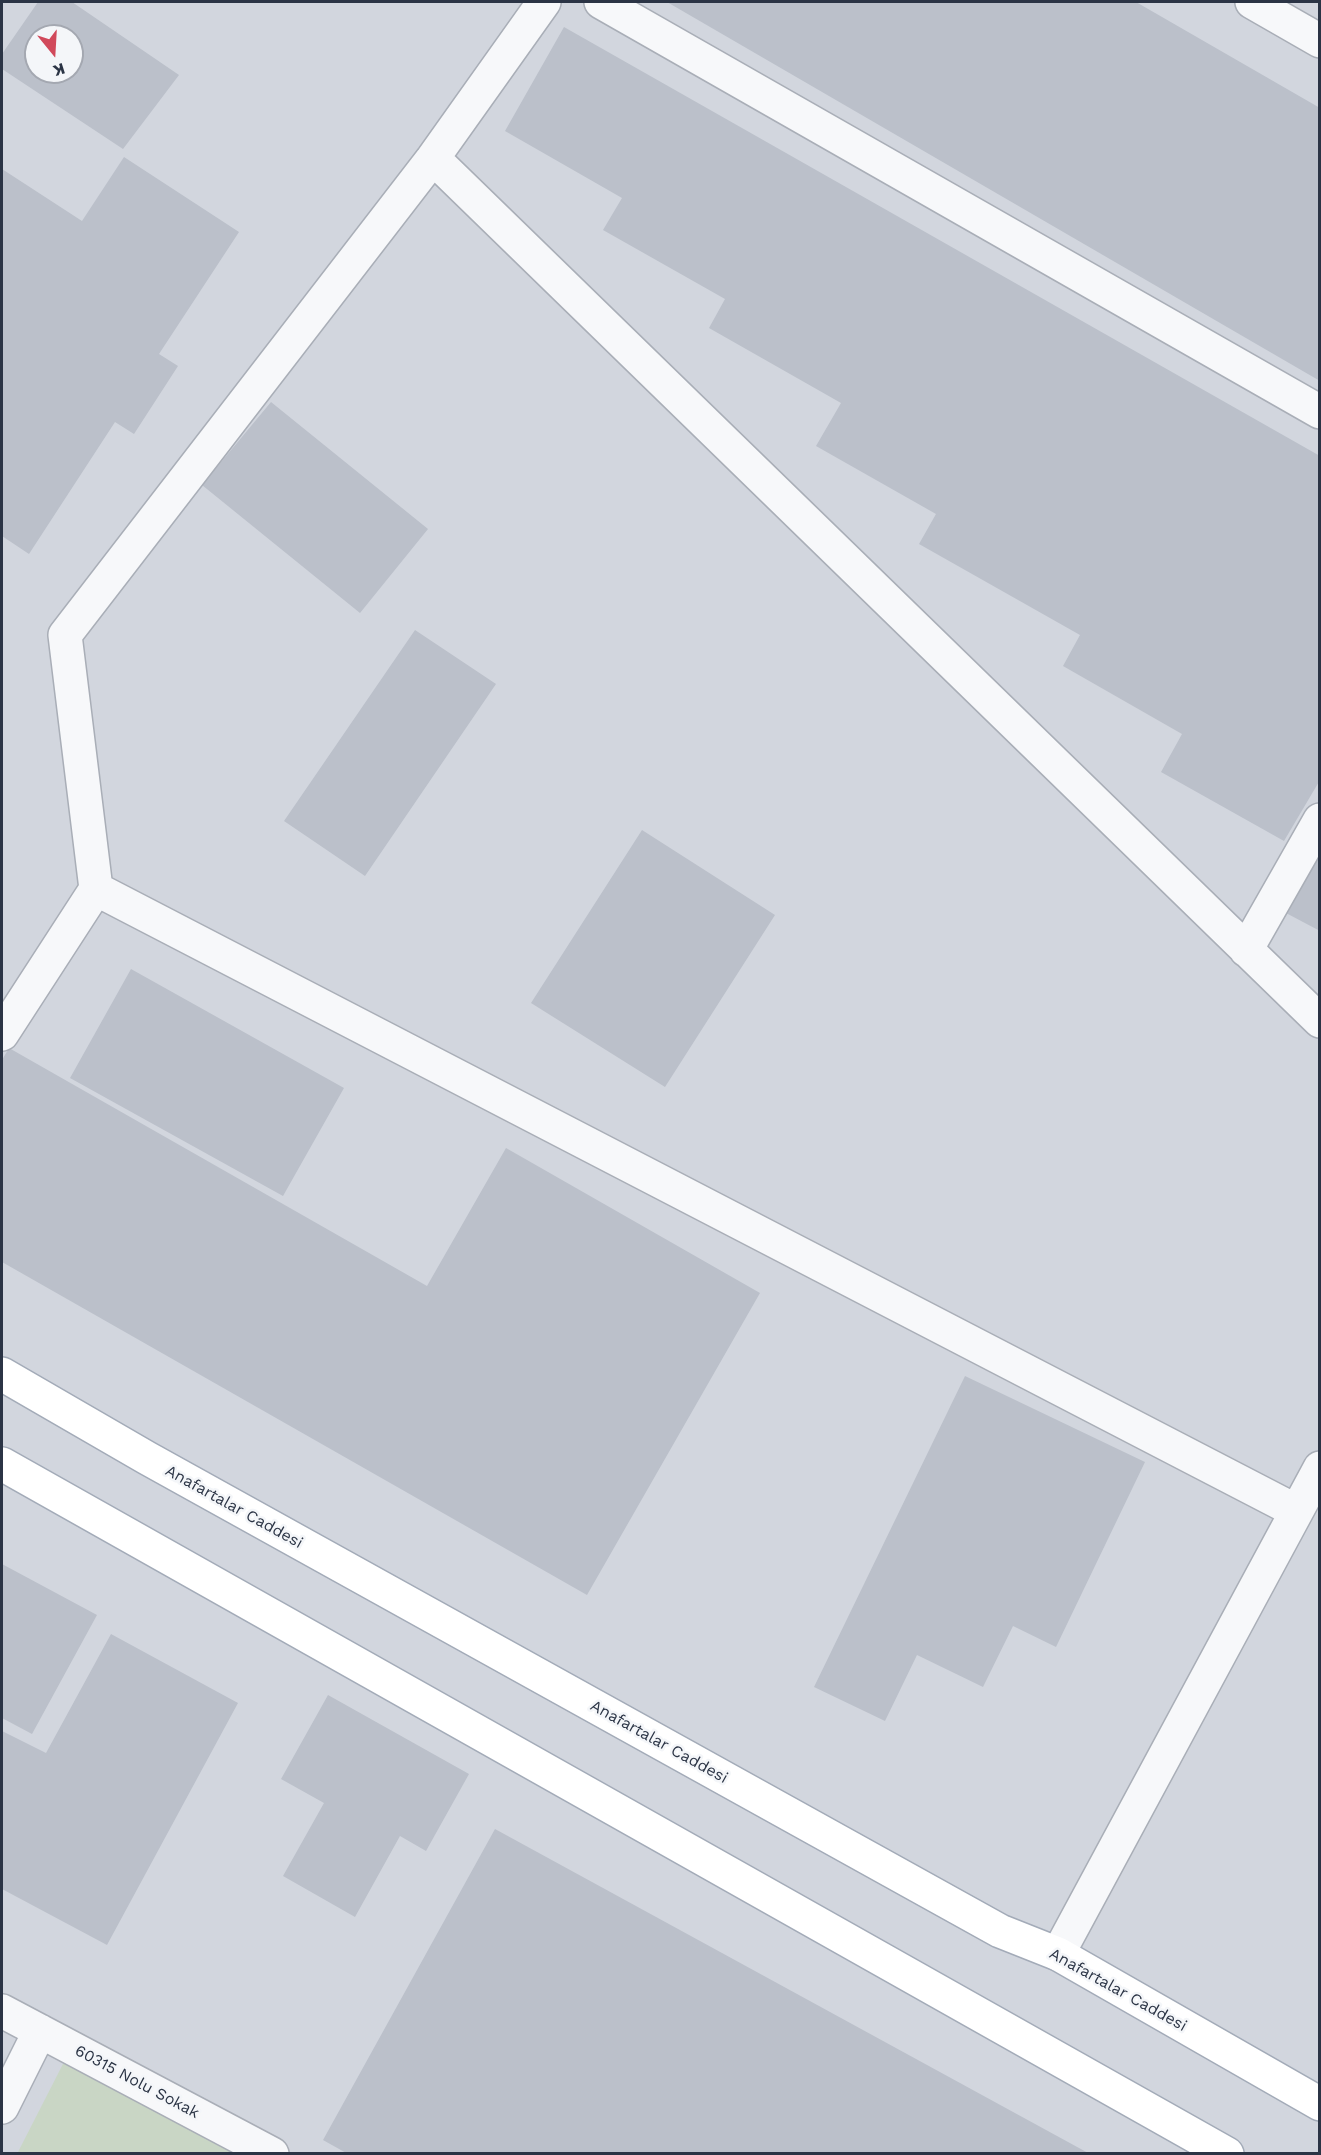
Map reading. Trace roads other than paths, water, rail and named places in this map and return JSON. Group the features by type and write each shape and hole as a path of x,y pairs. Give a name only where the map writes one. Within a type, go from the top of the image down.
{"main road":[{"name":"Anafartalar Caddesi","path":"2,1374 147,1458 1000,1931 1058,1954 1320,2104"},
{"path":"2,1464 1227,2154"}],"street":[{"path":"2,1034 96,890 65,635 433,158 544,2"},
{"path":"601,2 1320,412"},
{"path":"1258,3 1320,40"},
{"path":"433,158 1320,1021"},
{"path":"1246,950 1320,820"},
{"path":"96,890 1296,1511"},
{"path":"1058,1954 1320,1468"},
{"name":"60315 Nolu Sokak","path":"2,2011 272,2154"},
{"path":"2,2107 40,2031"}]}
